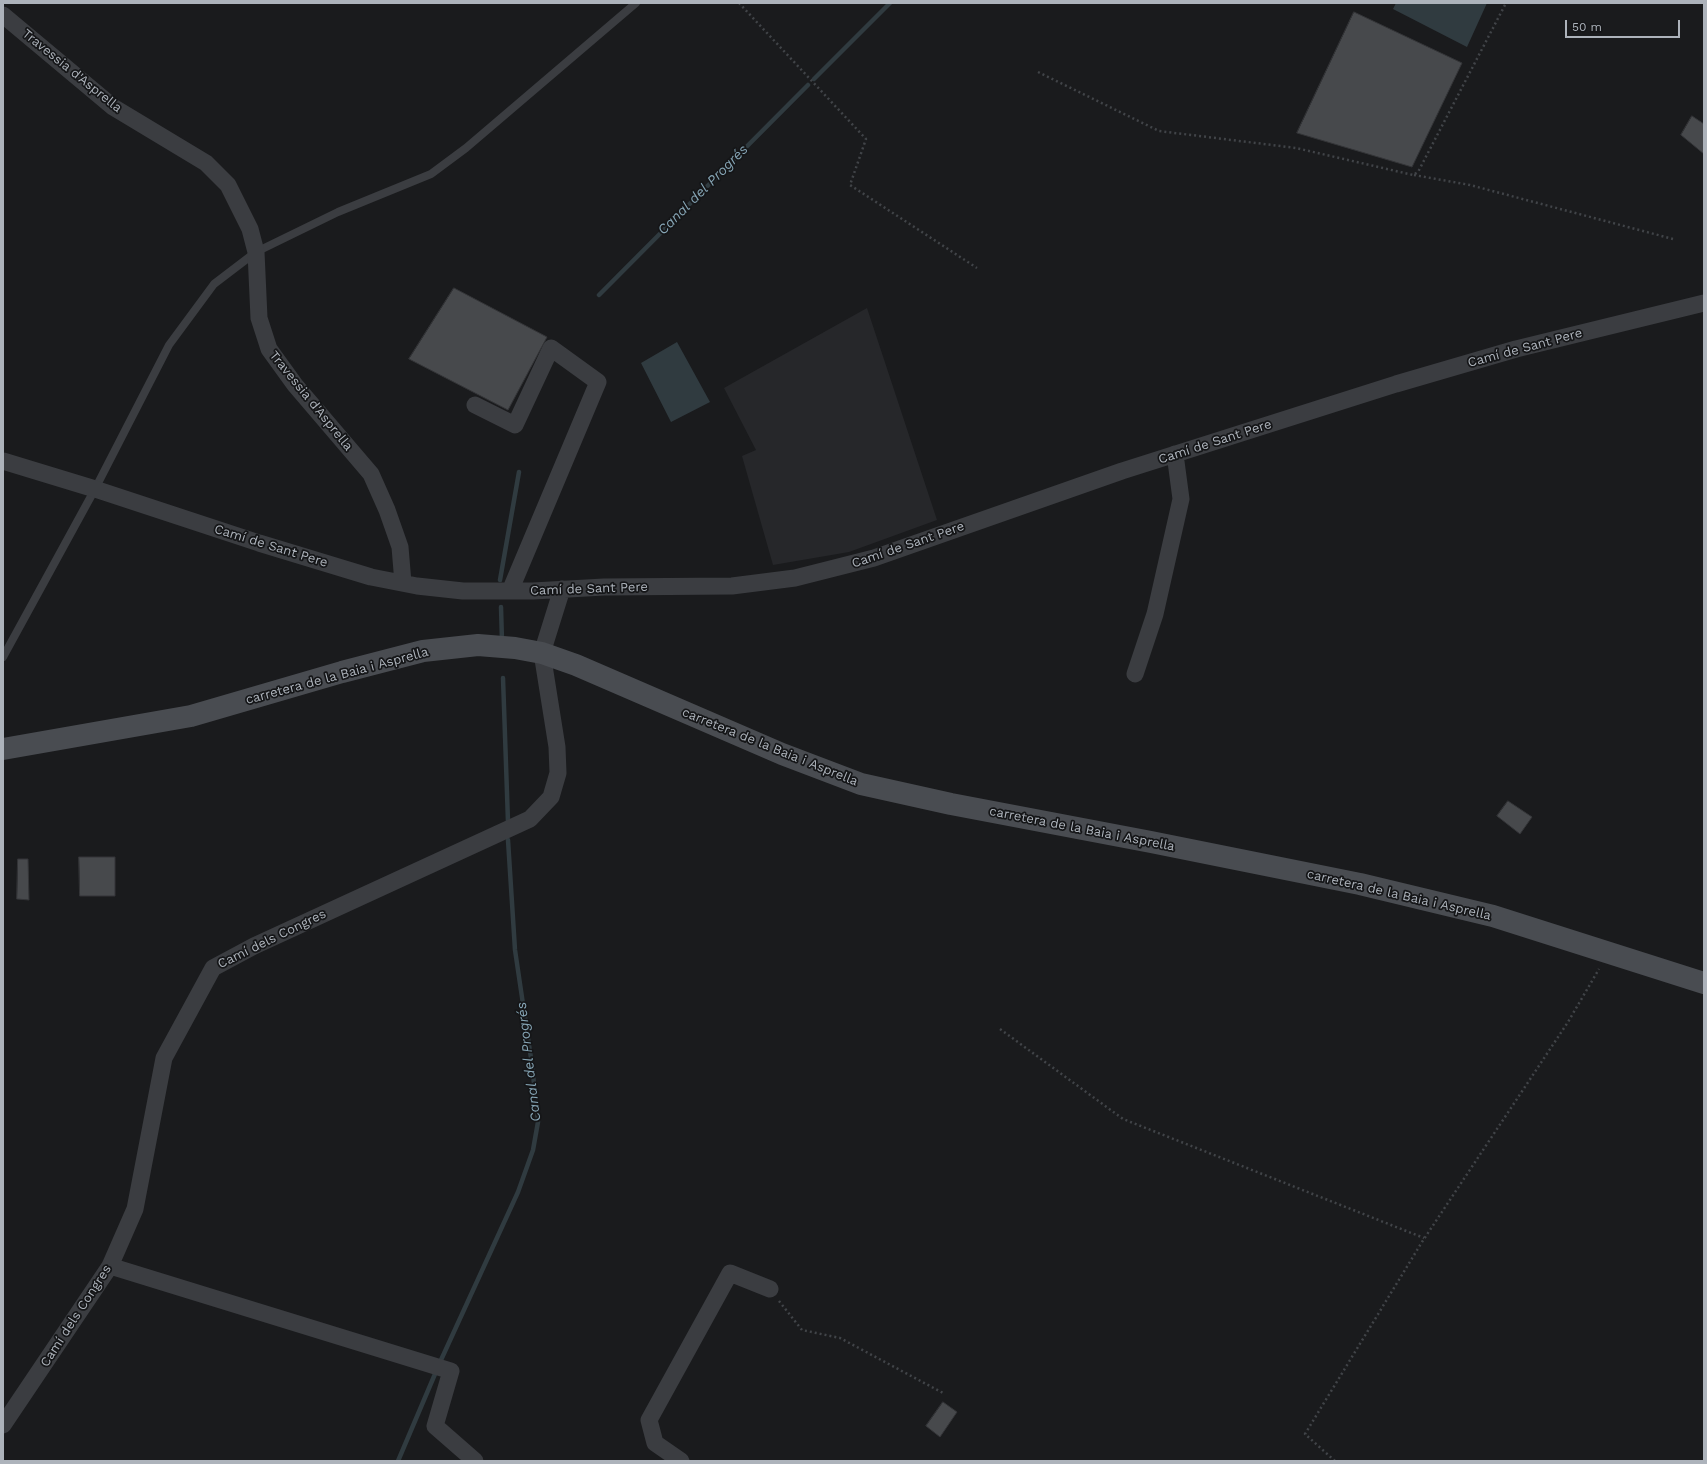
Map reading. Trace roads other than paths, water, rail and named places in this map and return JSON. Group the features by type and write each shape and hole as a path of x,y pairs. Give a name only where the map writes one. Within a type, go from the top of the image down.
{"main road":[{"name":"carretera de la Baia i Asprella","path":"3,748 191,716 342,672 423,651 478,645 515,648 542,653 576,665 782,754 861,784 951,804 1360,884 1493,916 1704,983"}],"street":[{"name":"Travessia d'Asprella","path":"3,15 113,107 206,164 228,185 250,229 256,252 259,318 269,349 295,385 371,474 387,510 400,547 403,583"},
{"name":"Camí de Sant Pere","path":"3,461 95,489 259,543 370,576 403,583 463,592 562,590 604,587 732,586 795,578 874,558 996,514 1175,454 1396,384 1509,351 1704,302"},
{"path":"475,406 515,425 551,348 598,382 510,591"},
{"path":"1135,674 1155,614 1181,499 1175,454"},
{"name":"Camí dels Congres","path":"3,1425 110,1266 134,1209 164,1058 214,968 261,943 530,819 551,797 558,773 557,747 542,653 562,590"},
{"path":"110,1266 451,1371 435,1426 476,1461"},
{"path":"681,1461 655,1444 649,1420 730,1273 770,1289"}],"lane":[{"path":"3,657 95,489 169,345 214,284 256,252 338,212 431,174 466,148 636,3"}],"waterway":[{"name":"Canal del Progrés","path":"814,79 890,3"},
{"name":"Canal del Progrés","path":"599,295 808,85"},
{"name":"Canal del Progrés","path":"500,580 519,472"},
{"name":"Canal del Progrés","path":"501,607 502,641"},
{"name":"Canal del Progrés","path":"503,678 508,822"},
{"name":"Canal del Progrés","path":"441,1360 518,1192 533,1150 538,1122 532,1065 515,950 508,840"},
{"name":"Canal del Progrés","path":"398,1461 435,1374"}]}
